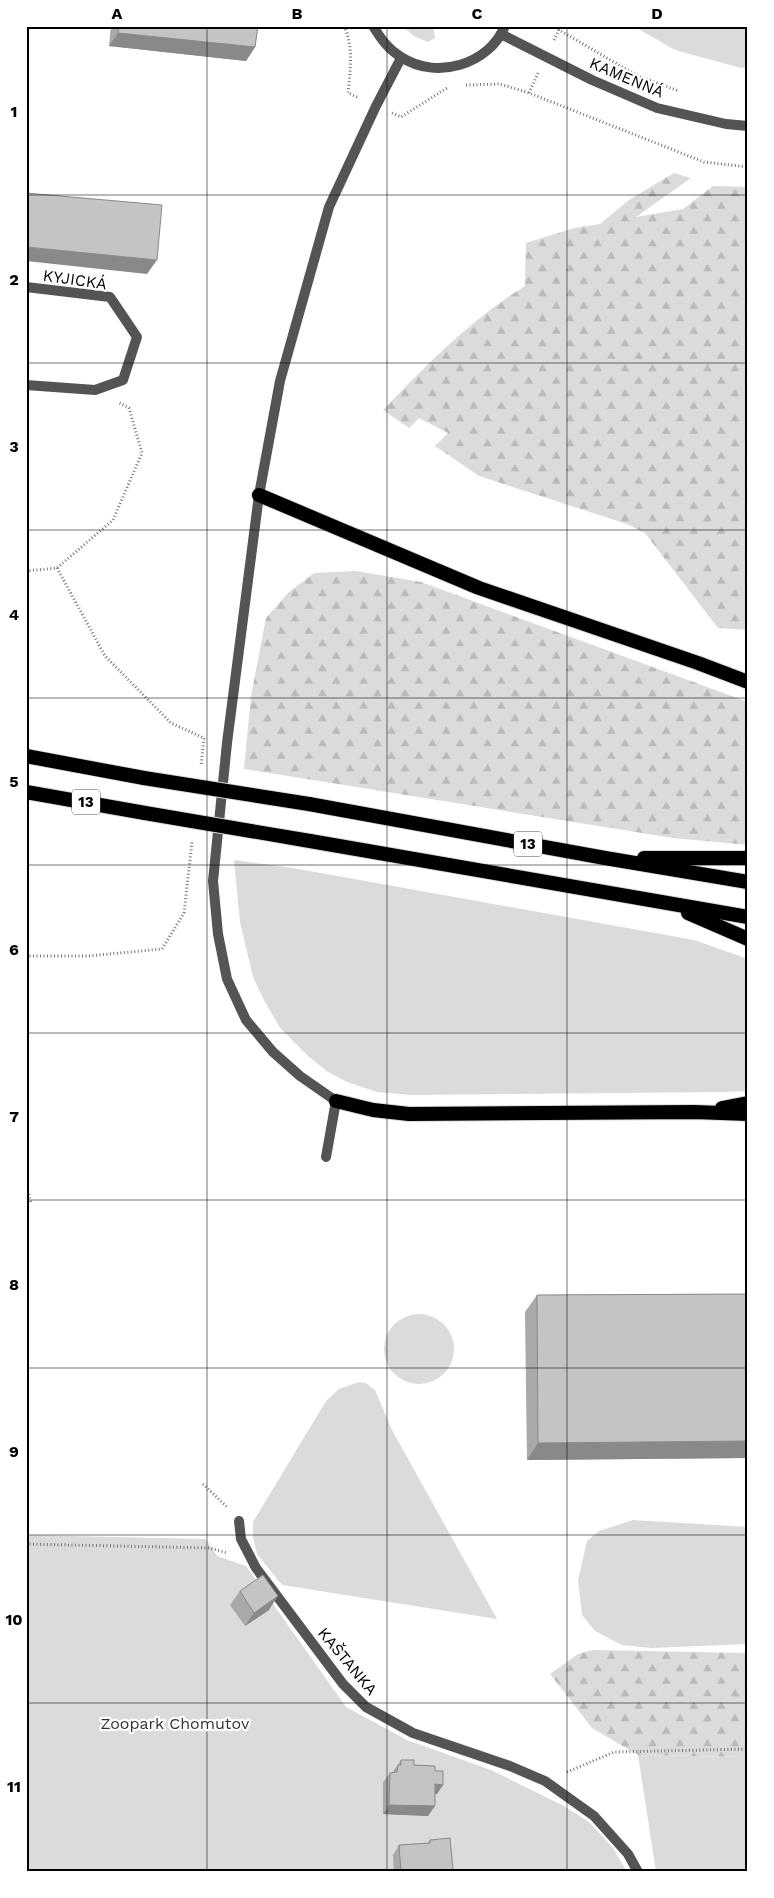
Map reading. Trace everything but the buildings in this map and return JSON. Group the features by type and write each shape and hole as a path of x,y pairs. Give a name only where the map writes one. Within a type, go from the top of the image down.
{"highway":[{"path":"259,495 479,588 748,682"},
{"name":"13","path":"26,756 748,882"},
{"name":"13","path":"26,792 748,917"},
{"path":"605,858 748,858"},
{"path":"667,904 748,939"},
{"path":"336,1101 373,1110 409,1114 694,1112 748,1114"},
{"path":"694,1112 748,1103"}],"street":[{"path":"373,26 383,43 401,58 422,66 445,68 467,63 486,51 503,30"},
{"name":"KAMENNÁ","path":"503,30 592,80 656,108 726,124 748,126"},
{"path":"326,1158 336,1101 300,1076 273,1052 246,1020 227,979 218,934 213,880 228,734 259,495 280,381 328,207 401,58"},
{"name":"KYJICKÁ","path":"26,288 110,297 136,337 123,380 95,390 26,385"},
{"name":"KAŠTANKA","path":"239,1521 241,1539 256,1568 343,1684 366,1707 413,1733 510,1766 545,1781 594,1816 622,1848 638,1872"}],"path":[{"path":"344,26 351,58 348,93 401,117 449,87"},
{"path":"557,26 565,34 638,76 681,92"},
{"path":"458,86 500,84 529,93 704,162 748,167"},
{"path":"26,571 57,568 113,520 142,454 129,408 95,390"},
{"path":"26,1184 31,1203"},
{"path":"203,1484 239,1521"},
{"path":"26,1544 210,1548 234,1555 256,1568"},
{"path":"545,1781 614,1752 748,1749"}],"green space":[{"path":"402,26 433,26 435,38 428,42 414,36"},
{"path":"633,26 748,26 748,67 741,68 675,50"},
{"path":"674,173 691,178 636,217 683,209 713,186 748,187 748,630 718,628 645,533 627,524 479,476 435,446 448,433 419,418 409,428 383,410 450,343 486,313 525,286 526,243 574,228 600,224 629,200"},
{"path":"356,571 421,582 748,702 748,845 673,838 244,769 251,696 266,618 289,592 314,573"},
{"path":"234,860 293,868 694,940 748,959 748,1091 412,1095 377,1092 347,1082 328,1072 308,1056 280,1028 264,1000 253,977 240,922"},
{"path":"419,1314 438,1320 448,1330 454,1349 448,1368 438,1378 419,1384 400,1378 390,1368 384,1349 390,1330 400,1320"},
{"path":"359,1382 366,1383 375,1390 392,1430 497,1619 282,1585 257,1554 253,1537 253,1522 326,1401 339,1389"},
{"path":"633,1520 748,1527 748,1644 651,1648 622,1645 595,1631 582,1615 578,1580 587,1541 599,1531"},
{"name":"Zoopark Chomutov","path":"26,1535 206,1539 217,1556 246,1566 346,1707 407,1740 491,1770 564,1806 589,1822 613,1848 627,1872 26,1872"},
{"path":"592,1650 748,1653 748,1757 638,1755 592,1728 550,1674 578,1654"},
{"path":"638,1755 748,1757 748,1872 656,1872"}]}
